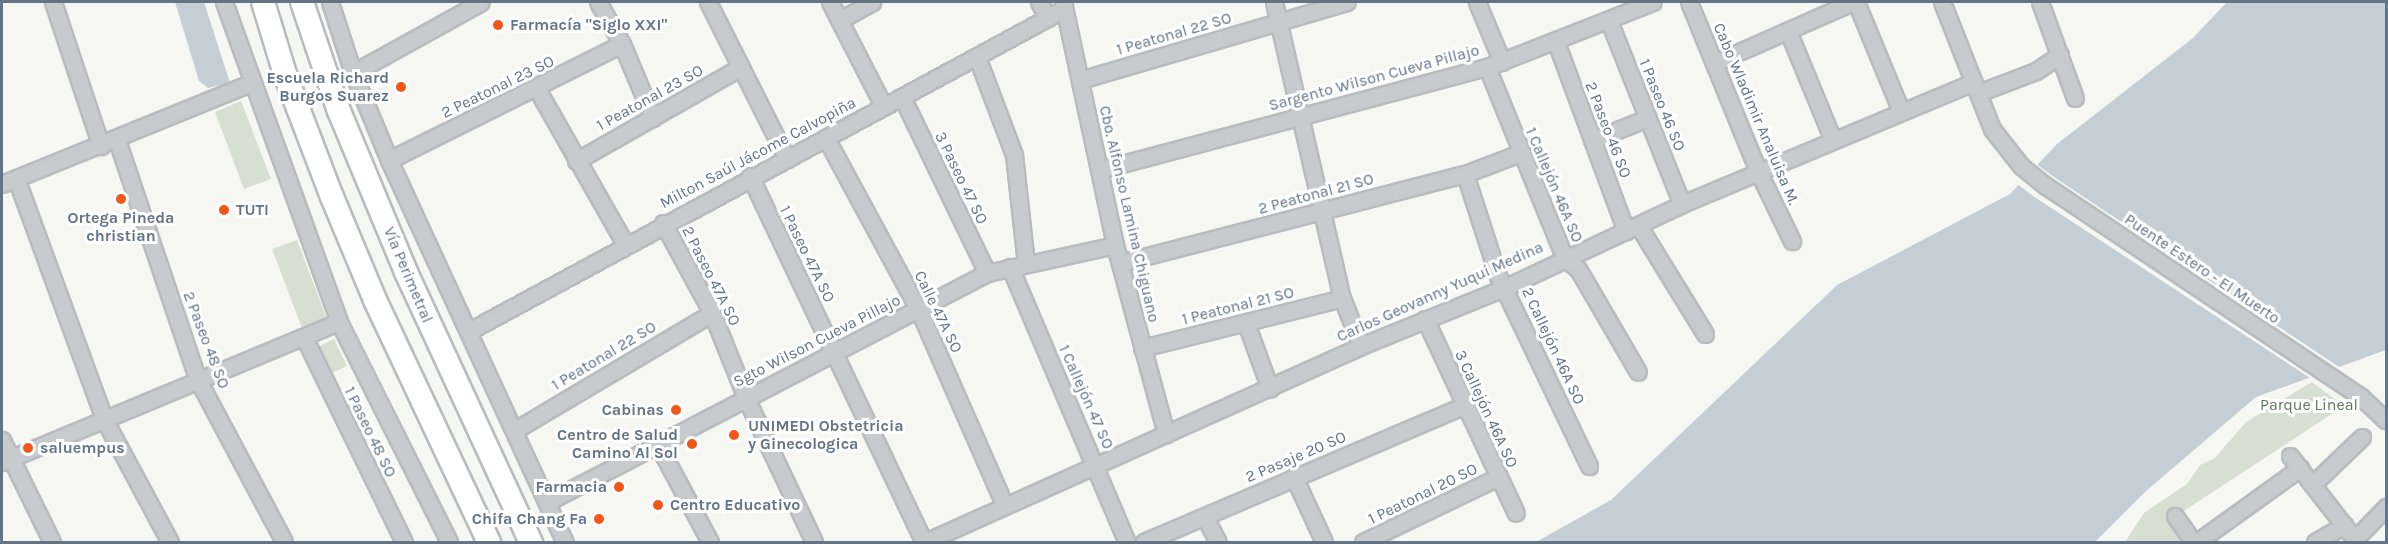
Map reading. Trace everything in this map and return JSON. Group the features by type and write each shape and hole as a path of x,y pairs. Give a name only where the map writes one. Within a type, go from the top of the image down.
{"highway":[{"path":"263,2 285,74 336,207 489,543"},
{"name":"Vía Perimetral","path":"302,2 339,111 406,272 531,543"}],"street":[{"path":"53,2 101,146"},
{"path":"224,2 251,83 339,322 449,543"},
{"name":"Vía Perimetral","path":"330,2 353,73 389,160 548,502 564,543"},
{"path":"353,73 481,2"},
{"path":"598,2 622,44 653,118"},
{"path":"708,2 787,159"},
{"path":"830,2 884,107"},
{"path":"840,20 872,2"},
{"path":"1039,2 1047,17"},
{"path":"1274,2 1342,298 1361,346"},
{"name":"1 Peatonal 22 SO","path":"1080,80 1347,2"},
{"path":"1477,2 1502,62"},
{"name":"Sargento Wilson Cueva Pillajo","path":"1099,170 1486,67 1556,42 1653,2"},
{"name":"Cabo Wladimir Analuisa M.","path":"1689,2 1758,171 1792,241"},
{"path":"1714,63 1854,2 1901,111"},
{"path":"1942,2 1976,87"},
{"path":"2040,2 2075,98"},
{"name":"Milton Saúl Jácome Calvopiña","path":"469,331 750,176 827,140 884,107 903,99 1047,17 1063,5"},
{"name":"Cbo. Alfonso Lamina Chiguano","path":"1063,5 1115,245 1166,434"},
{"name":"1 Paseo 46 SO","path":"1609,21 1682,204"},
{"path":"1788,32 1832,138"},
{"name":"2 Paseo 46 SO","path":"1556,42 1592,140 1632,228 1705,334"},
{"name":"2 Peatonal 23 SO","path":"389,160 537,89 622,44"},
{"name":"Carlos Geovanny Yuqui Medina","path":"925,543 1095,463 1270,389 1361,346 1506,287 1564,257 1832,138 1901,111 2036,71 2060,55"},
{"path":"977,57 1014,155 1026,263"},
{"name":"1 Peatonal 23 SO","path":"576,161 741,67"},
{"name":"1 Callejón 46A SO","path":"1486,67 1564,257 1578,269 1638,372"},
{"path":"170,543 104,419 6,180 117,140 251,83"},
{"name":"Puente Estero - El Muerto","path":"1976,87 2002,143 2046,186 2361,397 2386,420"},
{"path":"537,89 576,161 626,244"},
{"name":"3 Paseo 47 SO","path":"903,99 987,273"},
{"path":"1592,140 1648,118"},
{"name":"2 Paseo 48 SO","path":"117,140 198,380 284,543"},
{"name":"Calle 47A SO","path":"827,140 918,308 1005,506"},
{"name":"2 Peatonal 21 SO","path":"1120,262 1465,174 1520,153"},
{"name":"2 Callejón 46A SO","path":"1465,174 1496,271 1506,287 1589,466"},
{"name":"1 Paseo 47A SO","path":"750,176 925,543"},
{"name":"2 Paseo 47A SO","path":"663,223 712,313 746,398 814,543"},
{"name":"Sgto Wilson Cueva Pillajo","path":"548,502 657,443 987,273 1115,245"},
{"name":"1 Callejón 47 SO","path":"1010,267 1127,543"},
{"name":"1 Peatonal 21 SO","path":"1142,348 1342,298"},
{"name":"1 Peatonal 22 SO","path":"515,430 712,313"},
{"name":"3 Callejón 46A SO","path":"1425,319 1463,406 1515,513"},
{"path":"5,461 339,322"},
{"path":"1246,323 1270,389"},
{"name":"1 Paseo 48 SO","path":"304,337 404,543"},
{"name":"2 Pasaje 20 SO","path":"1144,543 1463,406"},
{"path":"2313,484 2362,437"},
{"path":"2,440 5,461 52,543"},
{"path":"657,443 710,543"},
{"path":"2290,456 2356,541 2386,507"},
{"path":"2175,516 2195,543 2300,468"},
{"path":"1294,477 1324,543"},
{"name":"1 Peatonal 20 SO","path":"1364,543 1498,477"},
{"path":"1205,517 1218,543"},
{"path":"2315,543 2344,525"}],"green space":[{"path":"241,101 271,179 244,189 215,112"},
{"path":"297,240 327,319 302,328 272,249"},
{"path":"334,339 347,366 328,375 315,348"},
{"name":"Parque Lineal","path":"2312,382 2344,406 2176,516 2180,542 2125,542 2144,513 2187,484 2200,465 2215,458 2246,422"}],"shaded area":[{"path":"175,2 204,2 230,83 208,88 199,81"},
{"path":"2227,2 2386,2 2386,350 2256,397 2146,491 2095,542 1536,542 1611,500 1837,285 2010,194 2057,144 2193,38"}],"pier":[{"path":"2035,163 2342,369 2313,380 2033,196 2016,183"}],"place":[{"name":"Farmacía \"Siglo XXI\"","path":"498,25"},
{"name":"Escuela Richard Burgos Suarez","path":"401,87"},
{"name":"Ortega Pineda christian","path":"121,199"},
{"name":"TUTI","path":"224,210"},
{"name":"Cabinas","path":"676,410"},
{"name":"UNIMEDI Obstetricia y Ginecologica","path":"734,435"},
{"name":"Centro de Salud Camino Al Sol","path":"692,444"},
{"name":"saluempus","path":"28,448"},
{"name":"Farmacia","path":"619,487"},
{"name":"Centro Educativo","path":"658,505"},
{"name":"Chifa Chang Fa","path":"599,519"}]}
